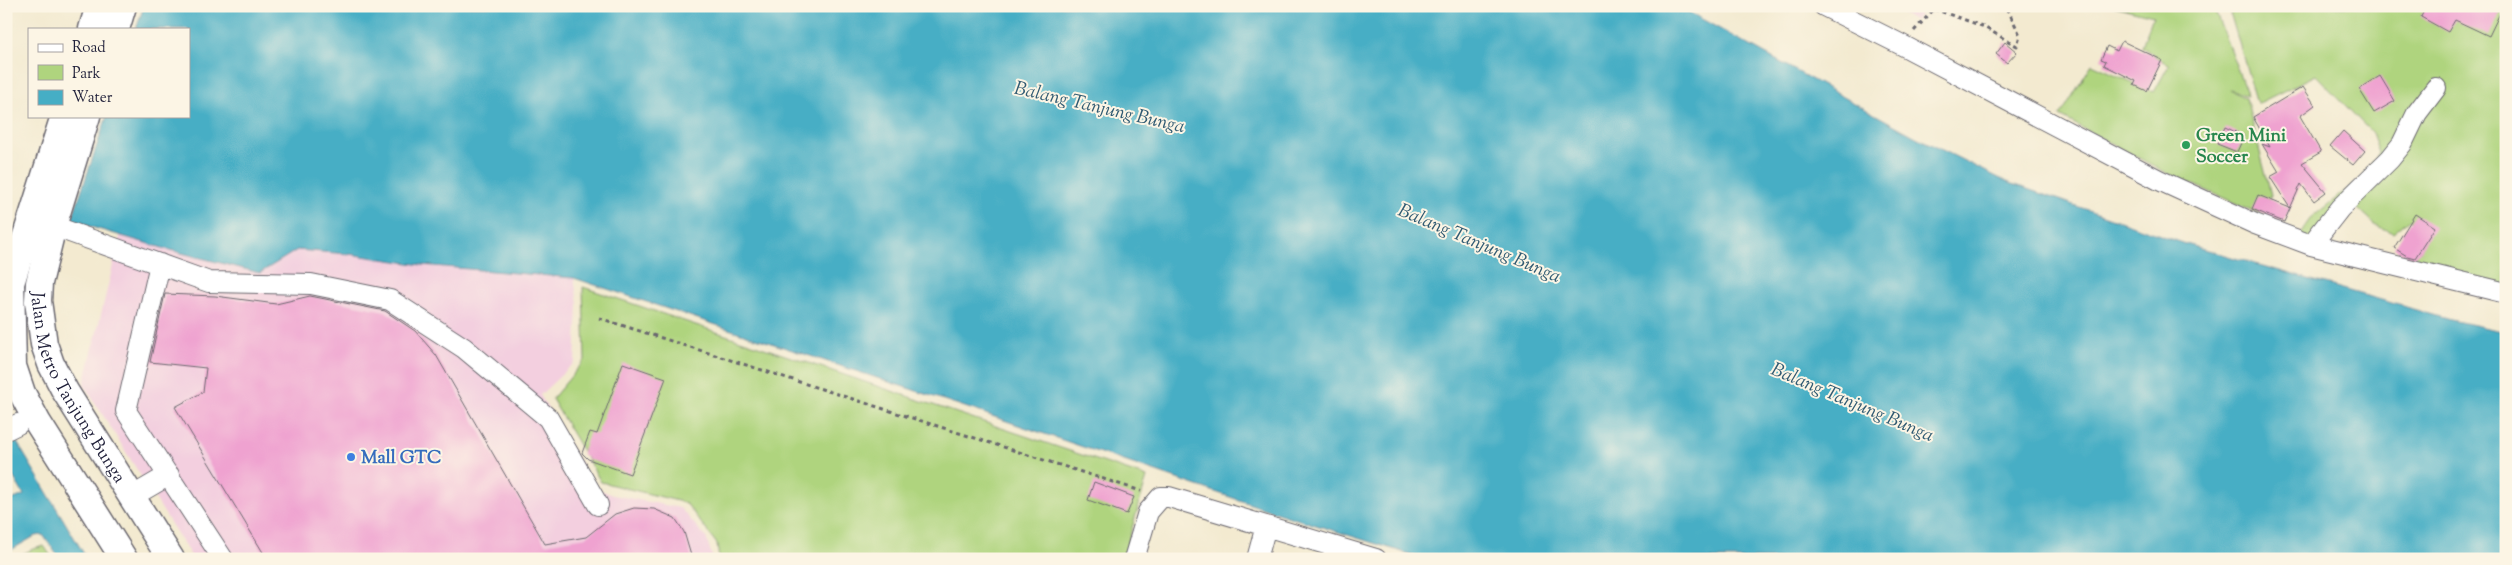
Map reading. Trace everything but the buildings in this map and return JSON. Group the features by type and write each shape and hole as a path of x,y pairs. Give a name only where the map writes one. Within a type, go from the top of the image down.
{"main road":[{"path":"92,28 100,6"},
{"path":"116,28 123,6"},
{"name":"Jalan Metro Tanjung Bunga","path":"63,118 11,283 13,366 22,393 38,423 124,559"},
{"name":"Jalan Metro Tanjung Bunga","path":"86,118 53,226 39,283 38,301 44,344 62,385 171,559"},
{"path":"124,559 158,537"}],"street":[{"path":"1824,6 2159,180 2255,224 2311,245 2506,293"},
{"path":"2311,245 2340,208 2390,159 2402,144 2417,112 2436,88"},
{"path":"53,226 209,282 312,284 390,300 464,348 548,418 598,505"},
{"path":"160,264 126,411 223,559"},
{"path":"133,496 169,475"},
{"path":"1134,559 1148,512 1161,497 1174,497 1376,559"},
{"path":"1257,559 1266,526"}],"path":[{"path":"1902,45 1933,8 1982,26 2018,46 2020,35 2006,6"},
{"path":"599,318 1161,497"}],"shaded area":[{"path":"1887,6 1924,6 1916,21"},
{"path":"120,236 260,273 297,250 349,254 422,265 574,278 578,304 575,362 540,395 595,488 613,495 680,508 706,537 713,559 193,559 84,385"}],"green space":[{"name":"Green Mini Soccer","path":"2114,6 2213,6 2248,96 2230,90 2246,98 2271,195 2260,214 2167,173 2060,116 2092,64 2154,92 2169,65 2142,47 2153,16"},
{"path":"2236,6 2506,6 2506,288 2409,267 2429,235 2410,219 2393,233 2375,225 2352,203 2317,248 2295,241 2310,219 2361,178 2379,152 2372,133 2316,75 2257,104 2229,9"},
{"path":"583,287 1147,477 1123,559 719,559 717,544 686,503 601,482 552,399 585,360"},
{"path":"44,546 53,559 12,559 33,549"}],"water":[{"name":"Balang Tanjung Bunga","path":"144,6 1678,6 1918,138 2007,182 2186,244 2451,320 2506,332 2506,559 1425,559 1277,513 977,411 574,278 422,265 349,254 297,250 260,273 166,249 71,221 106,118 190,118 190,28 136,28"},
{"path":"9,429 87,559 60,559 43,535 35,536 6,553 6,502 24,495 6,465 6,431"}],"place":[{"name":"Green Mini Soccer","path":"2186,145"},
{"name":"Mall GTC","path":"351,457"}]}
